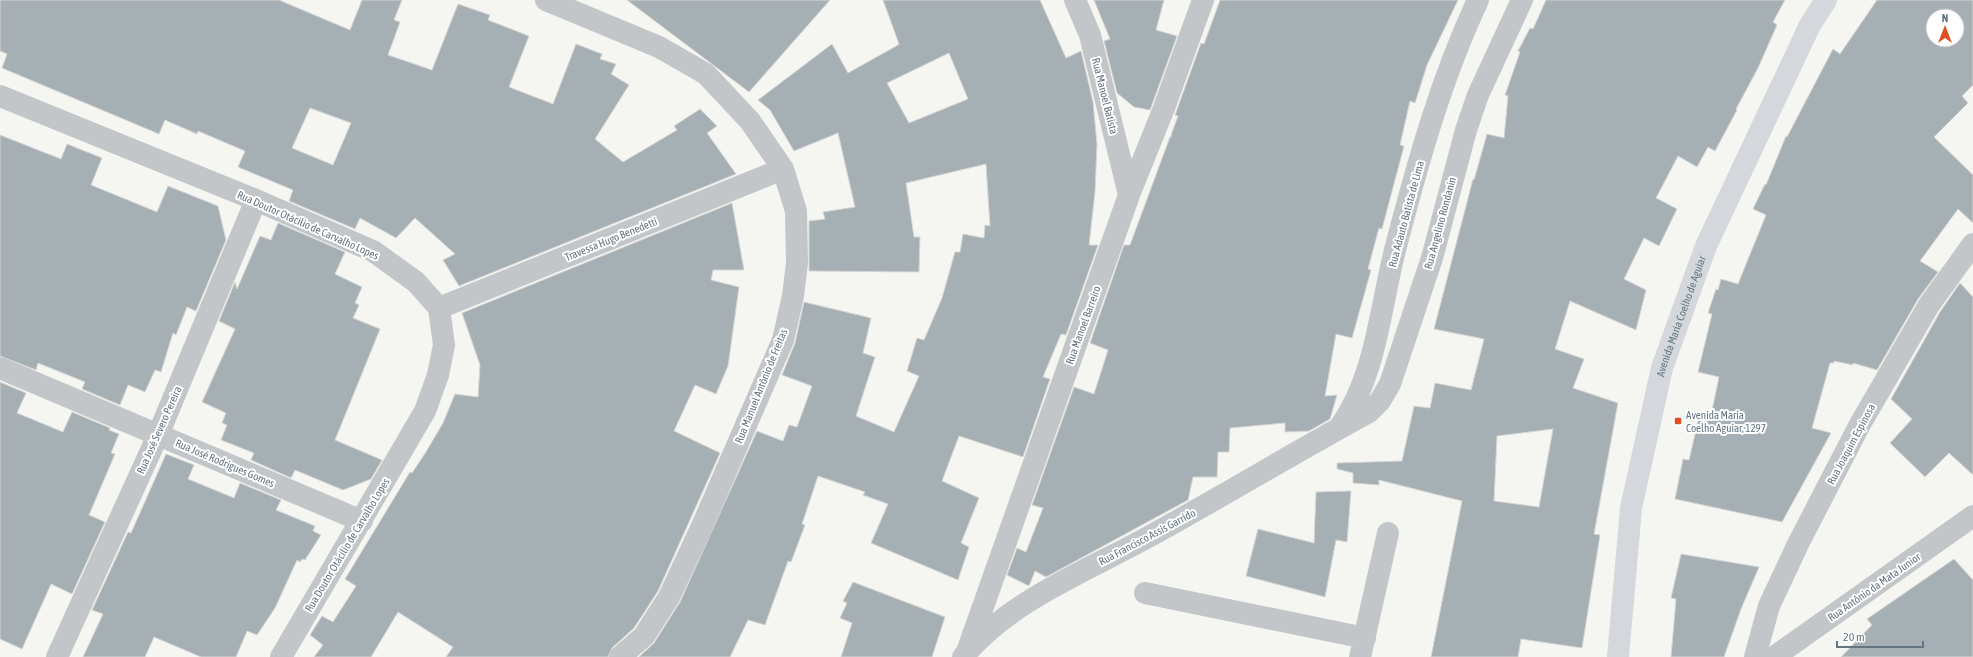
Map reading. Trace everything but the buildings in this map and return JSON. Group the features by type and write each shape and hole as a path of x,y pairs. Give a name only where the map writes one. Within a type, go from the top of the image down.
{"main road":[{"name":"Avenida Maria Coelho de Aguiar","path":"1618,657 1631,508 1662,368 1706,246 1810,25 1826,0"}],"street":[{"name":"Rua Manuel Antônio de Freitas","path":"546,0 659,47 706,74 750,121 784,169 796,211 797,263 793,296 783,340 703,524 669,597 644,636 620,657"},
{"name":"Rua Manoel Batista","path":"1075,0 1090,35 1129,195"},
{"name":"Rua Manoel Barreiro","path":"966,655 1129,195 1164,108 1203,0"},
{"name":"Rua Adauto Batista de Lima","path":"1339,429 1352,410 1361,390 1374,347 1396,247 1430,123 1459,42 1478,0"},
{"name":"Rua Angelino Rondanin","path":"1339,429 1369,412 1380,401 1390,384 1432,258 1466,130 1478,95 1522,0"},
{"name":"Rua Doutor Otácilio de Carvalho Lopes","path":"0,96 256,200 373,251 416,282 439,308 444,345 438,375 425,411 281,657"},
{"name":"Travessa Hugo Benedetti","path":"439,308 784,169"},
{"name":"Rua José Severo Pereira","path":"57,657 158,435 256,200"},
{"name":"Rua Joaquim Espinosa","path":"1755,657 1773,599 1798,544 1859,426 1929,305 1973,244"},
{"name":"Rua José Rodrigues Gomes","path":"0,368 362,521"},
{"name":"Rua Francisco Assis Garrido","path":"966,655 993,628 1020,608 1058,584 1149,537 1339,429"},
{"name":"Rua Antônio da Mata Junior","path":"1774,657 1973,516"},
{"path":"1145,593 1362,648 1388,533"}],"place":[{"name":"Avenida Maria Coelho Aguiar, 1297","path":"1678,421"}]}
